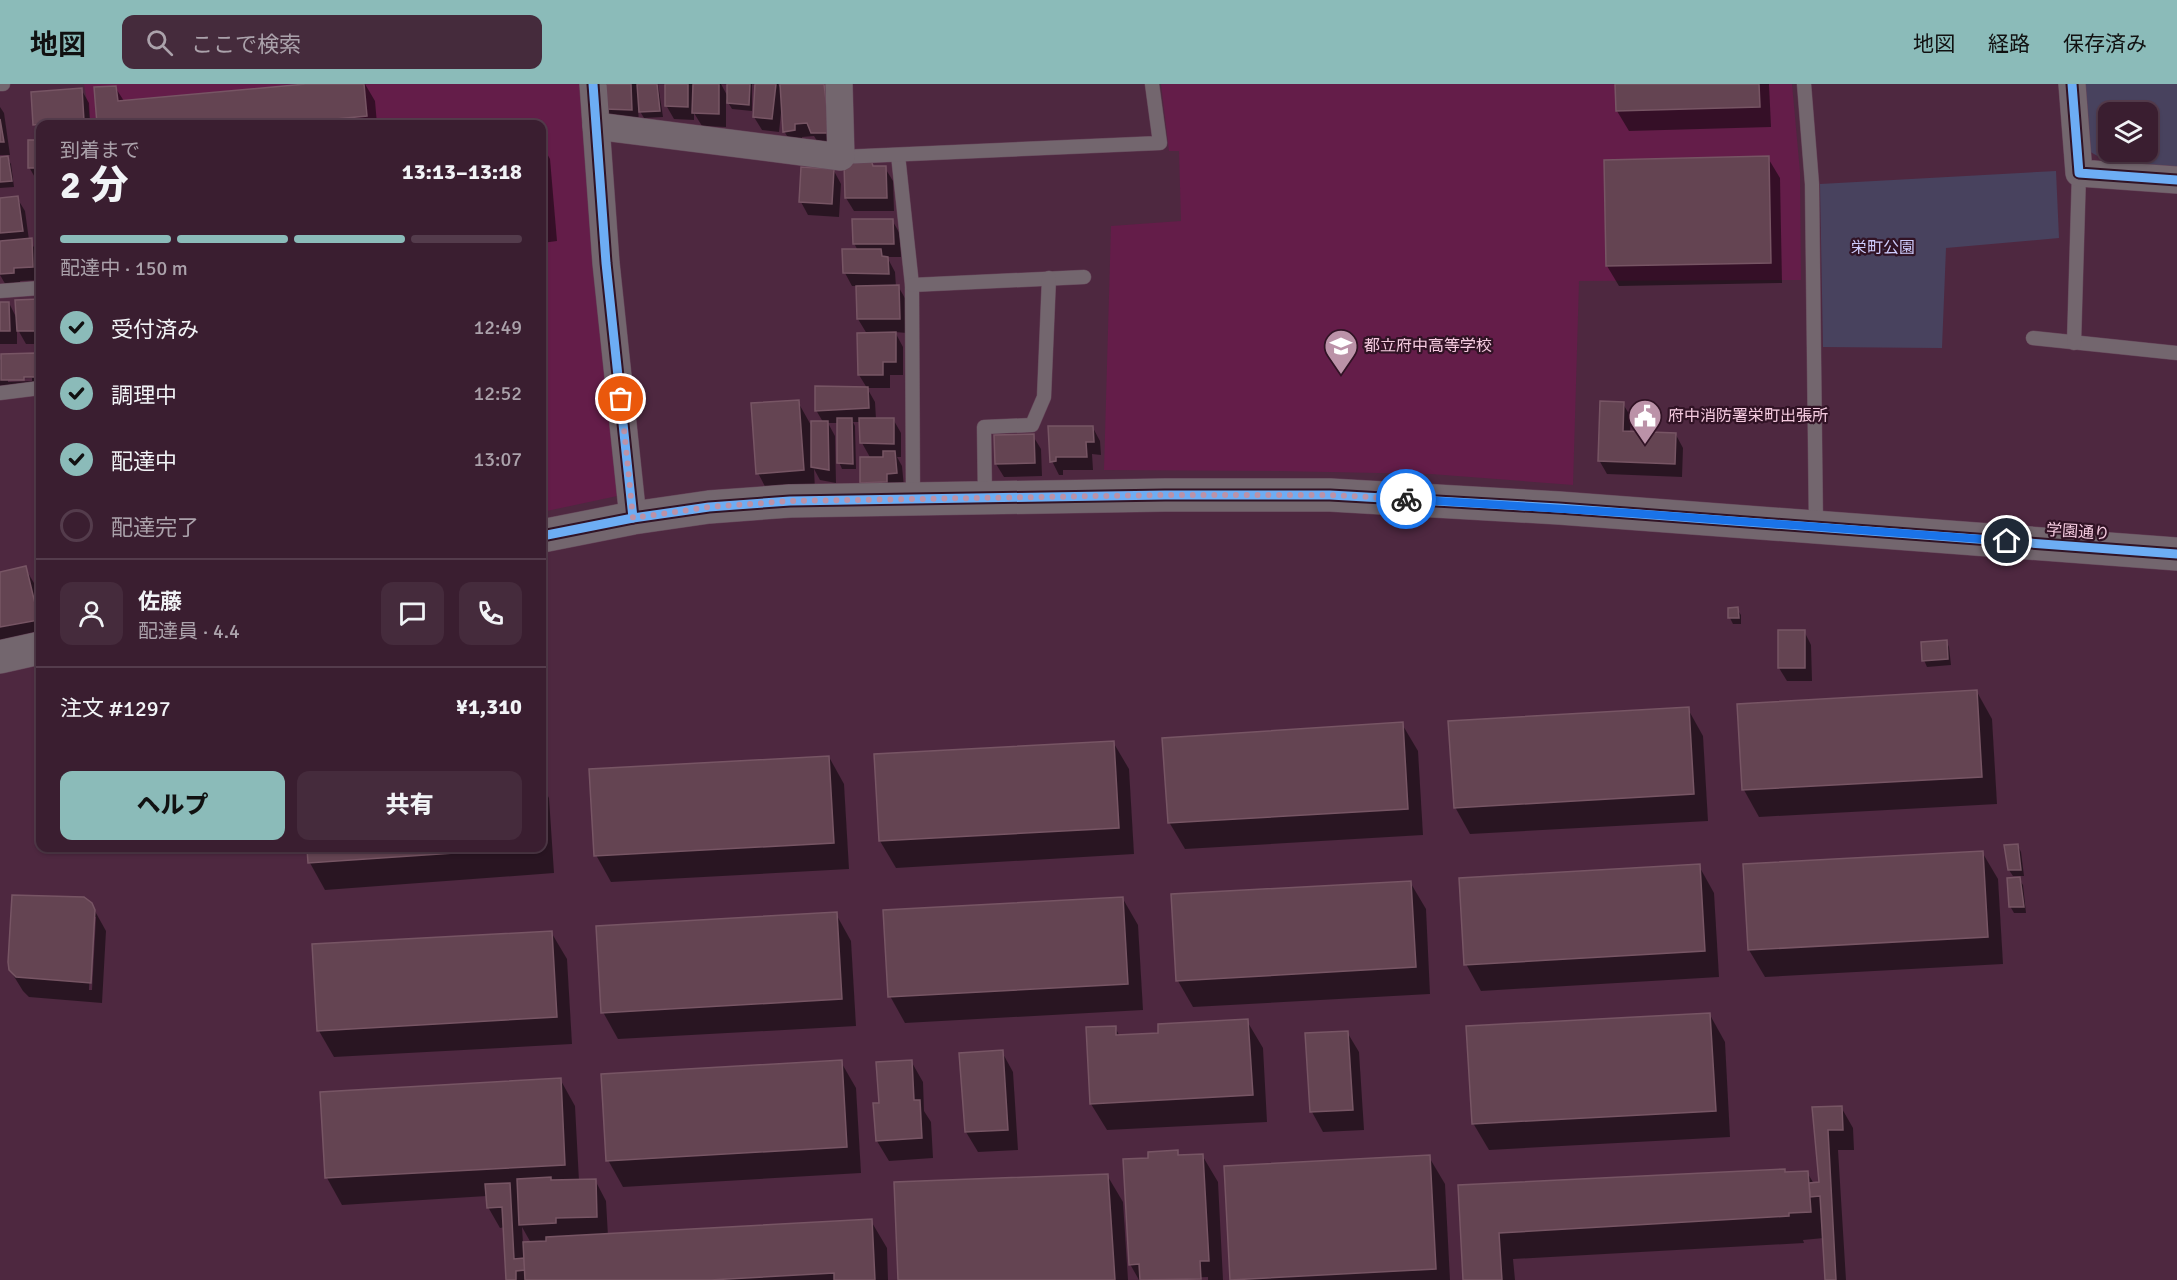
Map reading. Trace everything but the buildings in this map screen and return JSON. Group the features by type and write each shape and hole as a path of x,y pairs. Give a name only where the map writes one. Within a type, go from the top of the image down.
{"street":[{"path":"593,84 606,263 633,518"},
{"path":"596,126 841,157 839,84"},
{"path":"2072,84 2079,173 2177,180"},
{"name":"学園通り","path":"546,535 633,518 748,503 984,497 1330,495 1816,526 2177,554"},
{"path":"0,657 36,649"}],"lane":[{"path":"841,157 1160,143 1152,84"},
{"path":"1804,84 1812,184 1816,526"},
{"path":"898,155 912,285 913,498"},
{"path":"2074,343 2079,173"},
{"path":"912,285 1084,277"},
{"path":"984,497 984,427 1032,425 1044,397 1049,278"},
{"path":"0,291 36,288"},
{"path":"2033,339 2177,353"},
{"path":"0,393 36,388"}],"shaded area":[{"path":"84,84 583,84 622,495 546,511 546,120 90,120"},
{"name":"都立府中高等学校","path":"1161,84 1792,84 1800,172 1801,280 1579,281 1573,485 1431,474 1104,470 1111,226 1181,221 1179,151 1169,151"}],"green space":[{"path":"2082,84 2177,84 2177,166 2122,170 2108,162 2158,162 2158,102 2098,102 2098,156 2087,150"},
{"name":"栄町公園","path":"2056,171 2059,238 1946,248 1942,348 1823,347 1820,184"}],"cycle path":[{"path":"593,84 606,263 633,518"},
{"path":"2072,84 2079,173 2177,180"},
{"path":"546,535 633,518 709,507 790,501 1165,495 1330,495 1559,508 2177,554"}],"way so far":[{"path":"621,399 633,518 709,507 790,501 1165,495 1330,495 1406,499"}],"place":[{"name":"都立府中高等学校","path":"1341,375"},
{"name":"府中消防署栄町出張所","path":"1645,445"}],"route":[{"path":"1406,499 2007,541"}]}
